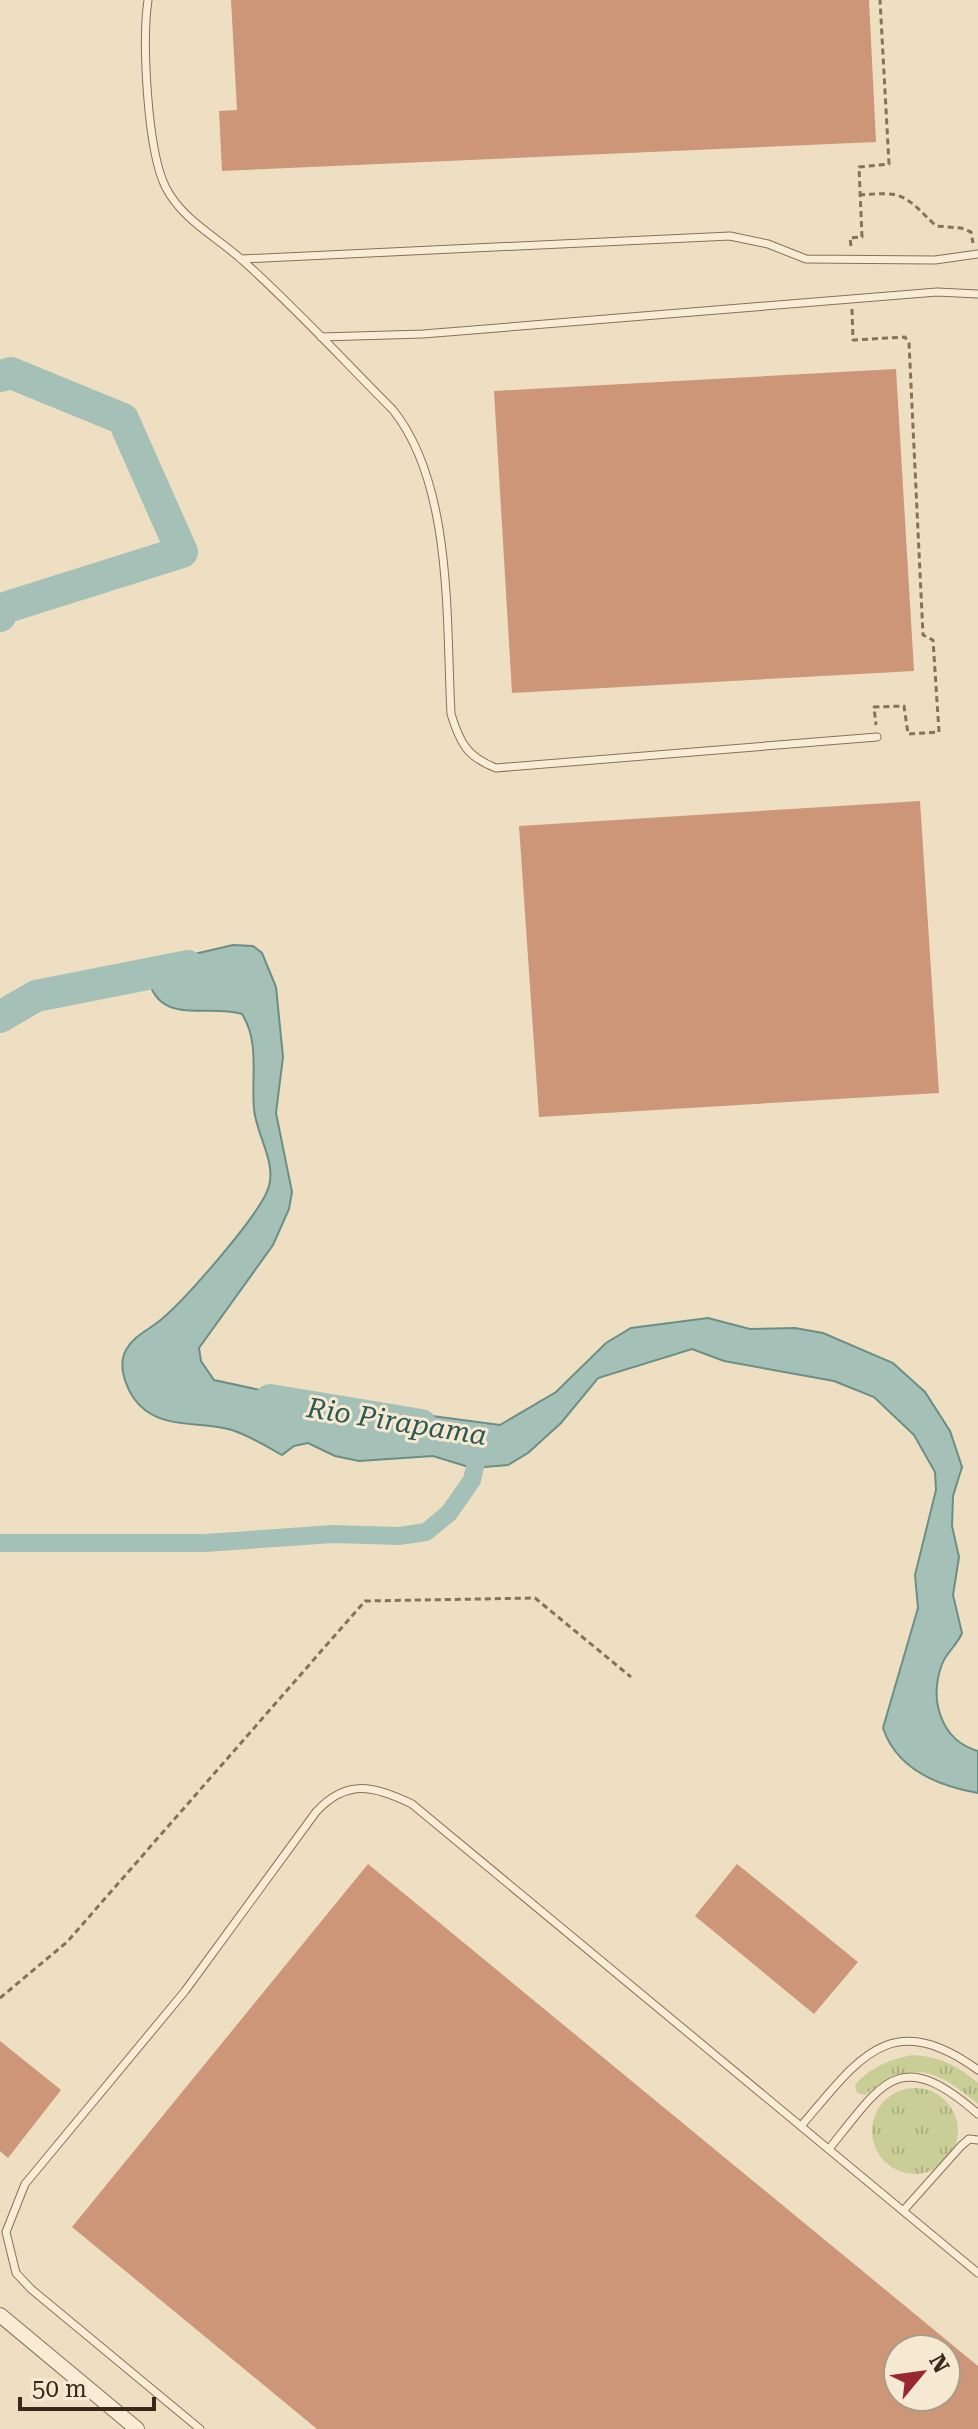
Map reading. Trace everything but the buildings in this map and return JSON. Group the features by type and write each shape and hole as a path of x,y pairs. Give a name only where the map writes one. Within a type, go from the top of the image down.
{"street":[{"path":"0,2315 137,2429"}],"lane":[{"path":"148,0 146,42 150,107 158,162 166,187 187,217 241,259 412,433 428,476 438,518 451,714 459,738 476,761 496,768 877,737"},
{"path":"241,259 730,236 768,244 806,259 935,260 977,255"},
{"path":"321,337 423,334 937,292 978,294"},
{"path":"200,2429 31,2289 16,2273 6,2232 25,2184 185,1991 330,1797 350,1789 381,1789 412,1804 978,2273"},
{"path":"801,2126 859,2060 868,2052 890,2044 930,2043 945,2048 978,2070"},
{"path":"829,2149 875,2092 895,2080 915,2075 935,2080 978,2114"},
{"path":"903,2211 961,2146 969,2139 978,2140"}],"path":[{"path":"851,260 850,238 862,237 859,167 889,164 880,0"},
{"path":"859,195 893,192 906,197 936,226 971,232 977,255"},
{"path":"852,299 853,340 905,337 909,343 923,635 933,640 939,732 908,734 904,706 874,707 877,737"},
{"path":"0,1998 67,1942 365,1601 535,1598 631,1677"}],"green space":[{"path":"913,2055 940,2060 978,2083 978,2104 949,2083 923,2072 897,2076 865,2095 857,2093 855,2085 867,2073"},
{"path":"915,2088 939,2095 951,2107 958,2131 951,2155 939,2167 915,2174 891,2167 879,2155 872,2131 879,2107 891,2095"}],"water":[{"path":"233,945 253,946 262,953 276,987 283,1057 276,1113 292,1192 289,1209 273,1245 199,1348 201,1361 214,1380 297,1398 326,1417 352,1425 395,1411 500,1425 556,1392 606,1343 631,1328 708,1318 750,1329 795,1328 823,1333 893,1363 925,1392 950,1431 962,1467 953,1496 952,1526 959,1557 953,1595 962,1633 942,1664 937,1691 946,1728 965,1746 978,1751 978,1793 948,1786 921,1774 898,1755 883,1728 918,1608 915,1575 936,1490 935,1472 914,1435 874,1397 834,1381 724,1361 692,1349 598,1378 561,1423 528,1453 508,1465 472,1468 433,1456 359,1461 335,1456 308,1443 294,1446 282,1455 232,1430 165,1420 139,1405 123,1374 126,1350 133,1340 174,1308 205,1275 253,1215 269,1186 270,1167 254,1109 253,1048 242,1014 172,1007 152,991 147,974 173,959"}],"waterway":[{"name":"Rio Pirapama","path":"0,376 11,373 123,419 182,552 4,608 0,616"},
{"name":"Rio Pirapama","path":"0,1017 36,996 188,966"},
{"name":"Rio Pirapama","path":"270,1400 421,1425"},
{"path":"0,1543 205,1543 333,1534 399,1536 426,1532 449,1513 472,1480 480,1445"}]}
